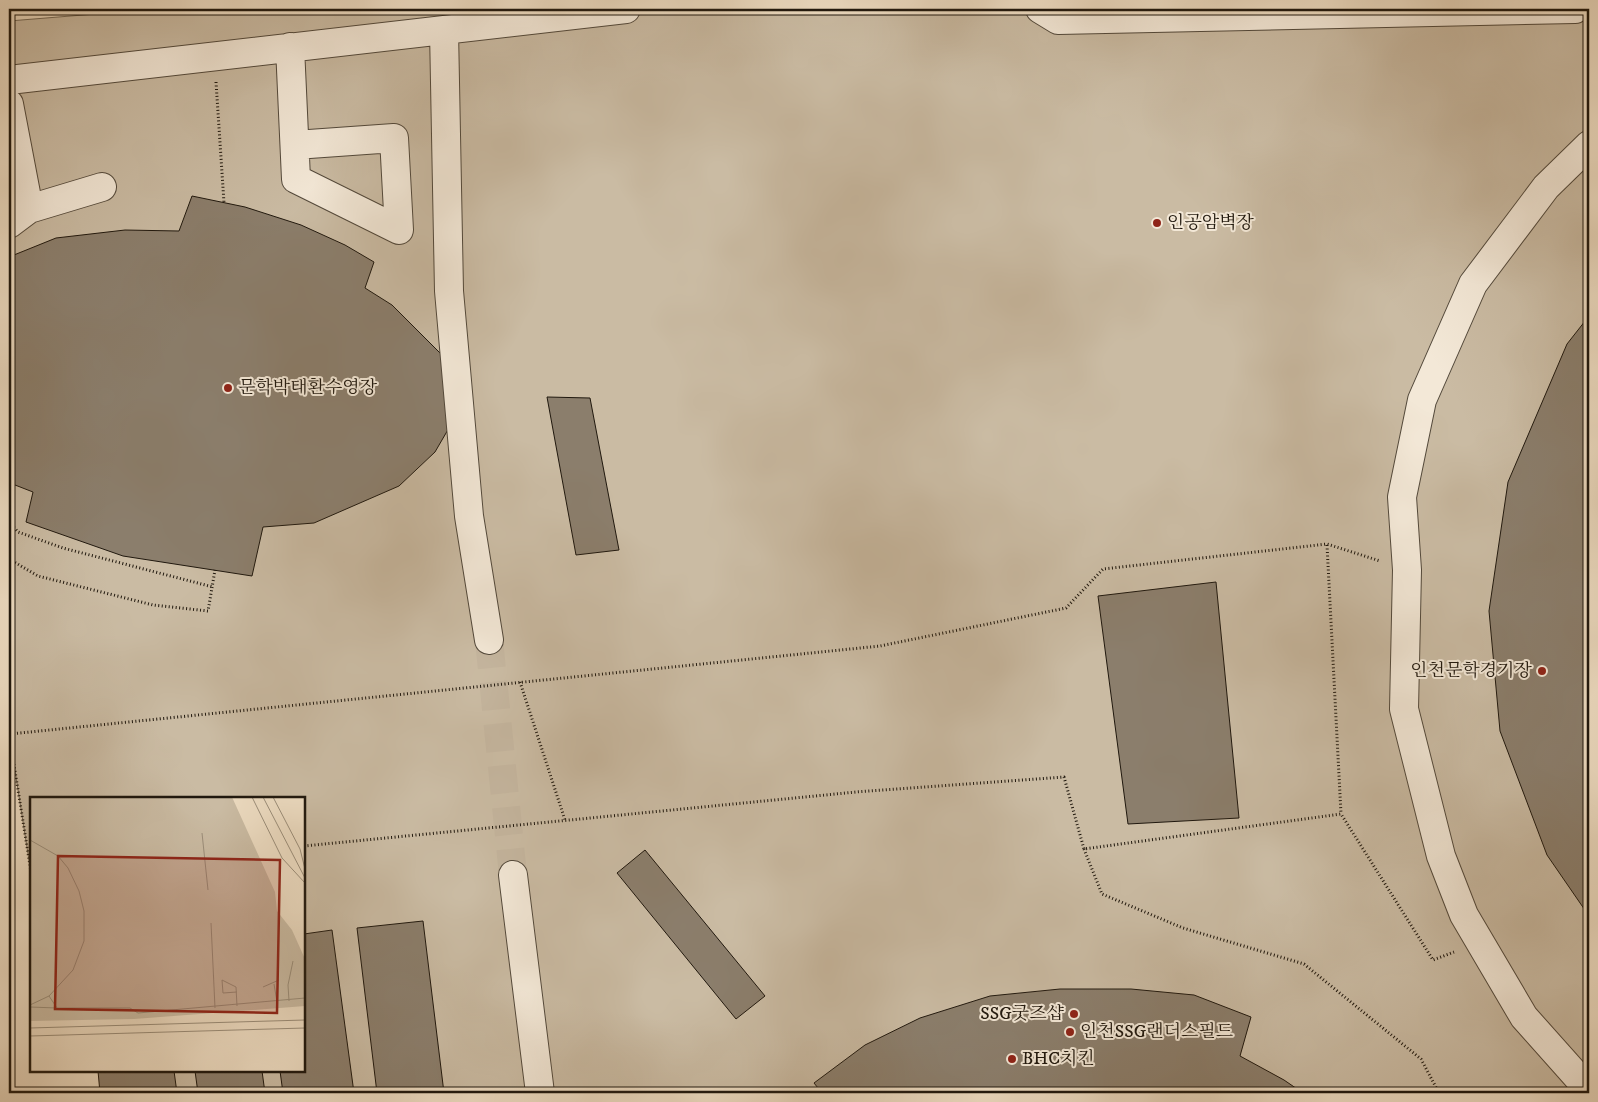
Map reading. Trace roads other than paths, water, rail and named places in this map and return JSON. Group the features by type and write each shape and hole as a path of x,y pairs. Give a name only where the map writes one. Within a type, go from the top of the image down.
{"lane":[{"path":"9,80 626,9"},
{"path":"1040,9 1058,20 1575,9"},
{"path":"444,30 449,291 469,516 489,640"},
{"path":"290,47 295,145"},
{"path":"9,104 19,217 102,187"},
{"path":"1589,144 1546,187 1474,284 1422,400 1402,497 1407,570 1404,709 1441,856 1464,915 1524,1017 1589,1090"},
{"path":"513,875 540,1093"}],"tunnel":[{"path":"489,640 513,875"}],"place":[{"name":"인공암벽장","path":"1157,223"},
{"name":"문학박태환수영장","path":"228,388"},
{"name":"인천문학경기장","path":"1542,671"},
{"name":"SSG굿즈샵","path":"1074,1014"},
{"name":"인천SSG랜더스필드","path":"1070,1032"},
{"name":"BHC치킨","path":"1012,1059"}]}
